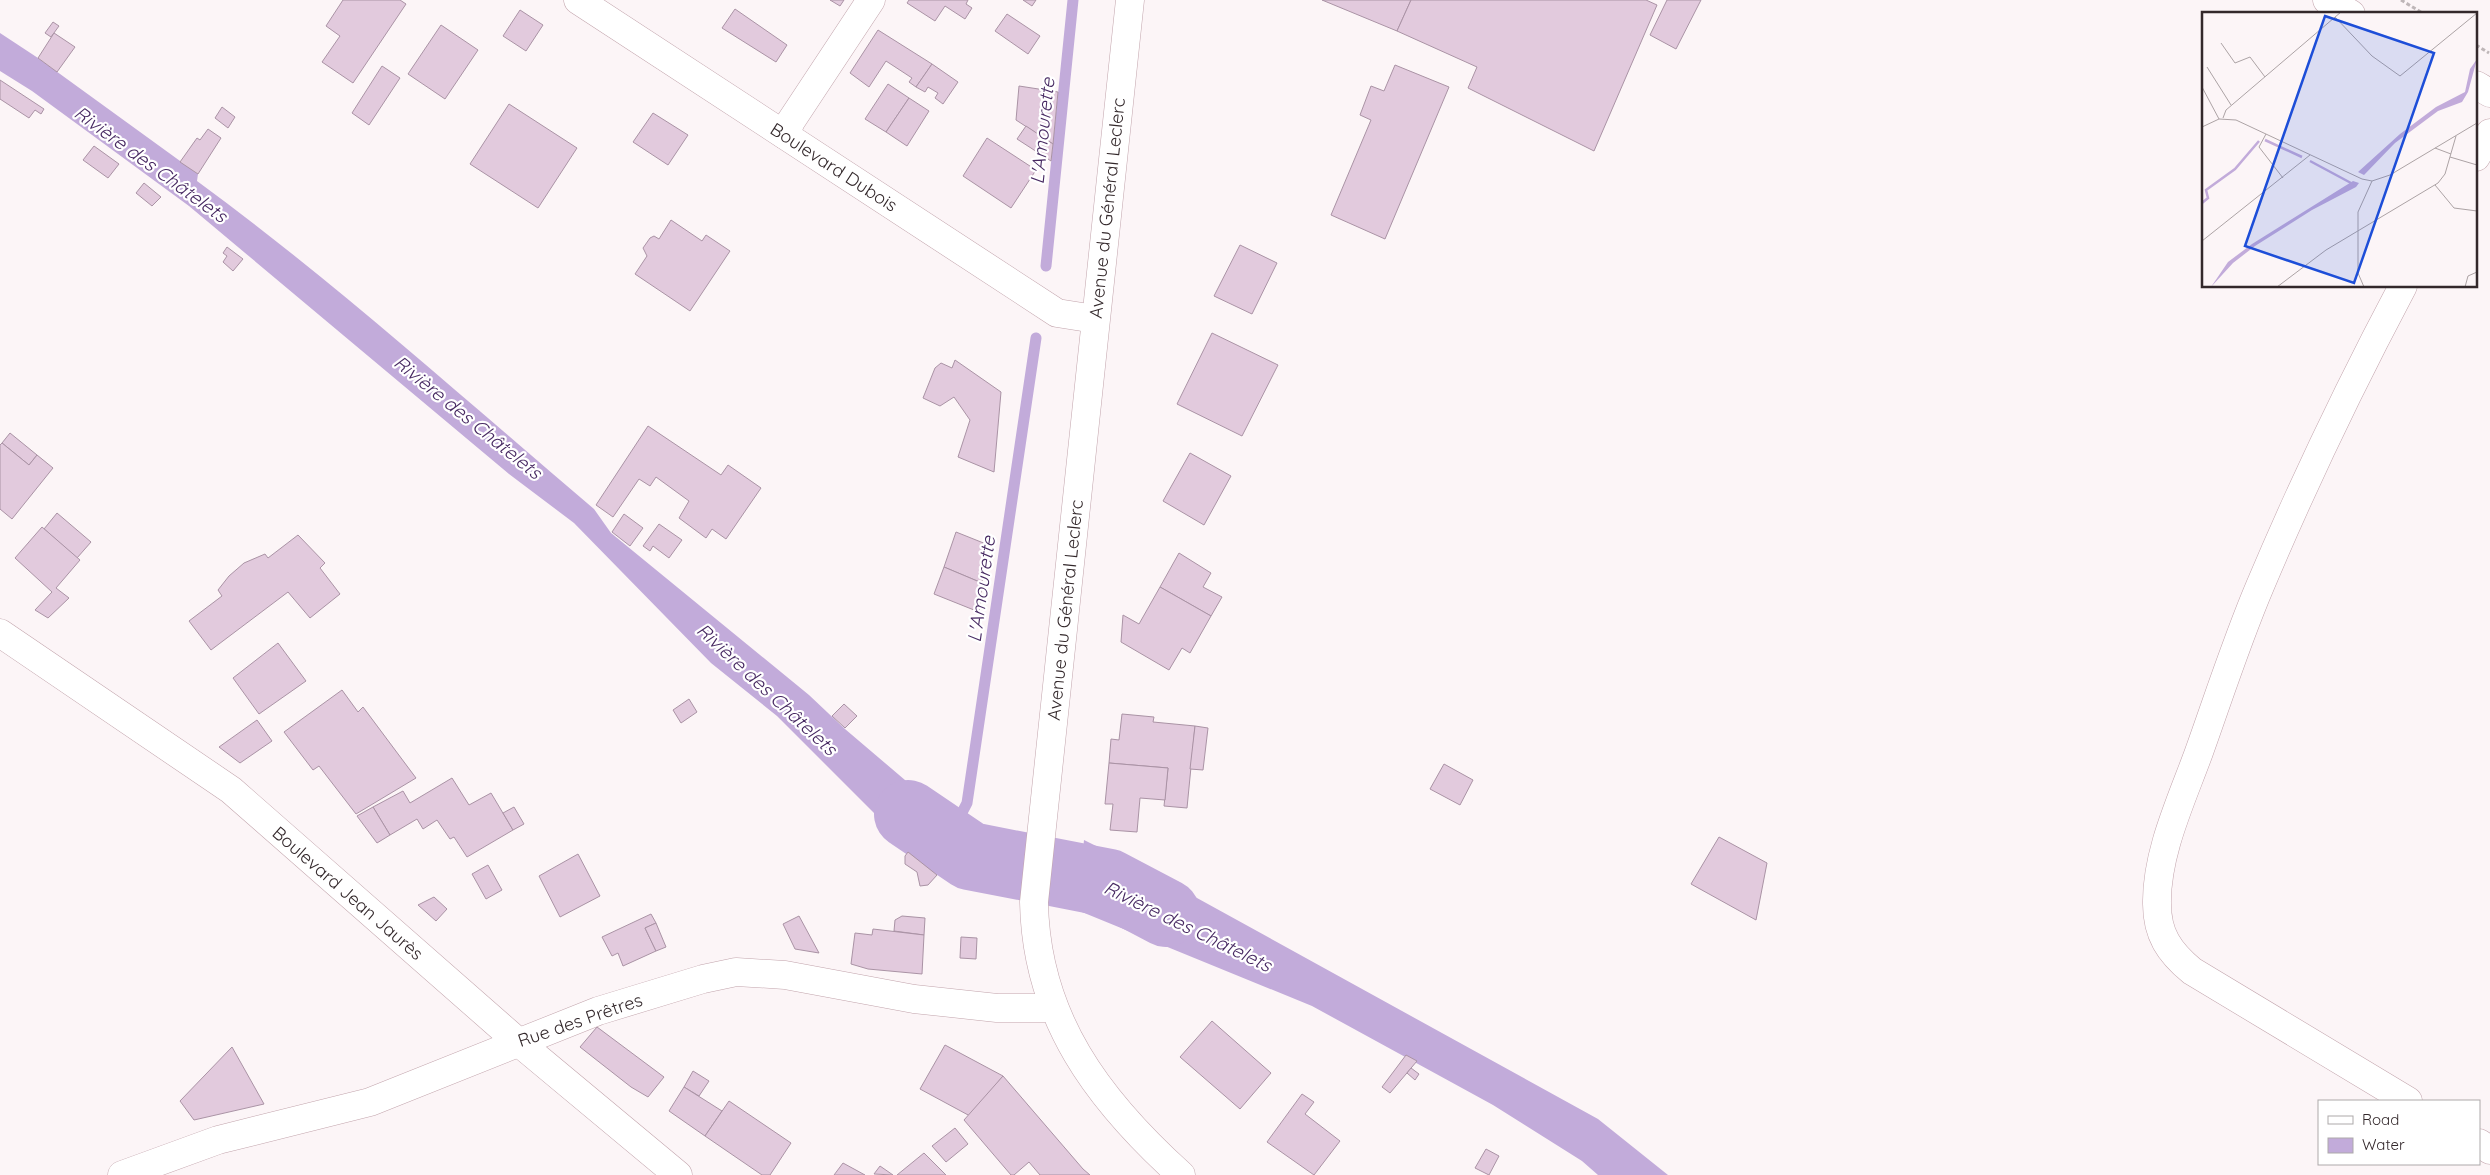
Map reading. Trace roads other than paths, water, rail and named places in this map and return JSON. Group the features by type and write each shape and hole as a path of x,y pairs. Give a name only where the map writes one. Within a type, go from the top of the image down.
{"street":[{"name":"Boulevard Dubois","path":"578,0 1057,313 1096,320"},
{"path":"785,135 791,121 871,0"},
{"name":"Avenue du Général Leclerc","path":"1130,0 1034,902 1038,957 1054,1008 1067,1040 1093,1080 1139,1134 1181,1175"},
{"path":"2327,0 2348,12"},
{"path":"2478,86 2490,93"},
{"path":"2478,154 2490,133"},
{"path":"2402,288 2343,404 2260,586 2172,828 2158,887 2157,903 2160,931 2166,946 2192,971 2406,1100"},
{"name":"Boulevard Jean Jaurès","path":"0,633 230,790 517,1041 678,1175"},
{"name":"Rue des Prêtres","path":"122,1175 218,1140 370,1102 517,1041 598,1011 703,979 736,972 785,975 914,999 997,1008 1054,1008"}],"water":[{"path":"0,33 38,58 198,174 197,181 299,259 398,341 594,509 611,533 809,695 845,729 912,786 946,811 965,816 968,823 990,826 985,889 937,872 911,850 777,716 711,663 574,523 509,474 189,206 32,91 0,71"},
{"path":"1084,840 1157,876 1598,1119 1668,1175 1598,1175 1582,1161 1493,1105 1312,1006 1077,910"}],"waterway":[{"name":"L'Amourette","path":"1046,266 1073,0"},
{"name":"L'Amourette","path":"954,828 967,803 1036,338"},
{"name":"Rivière des Châtelets","path":"908,814 970,856 1109,883 1166,913"}]}
